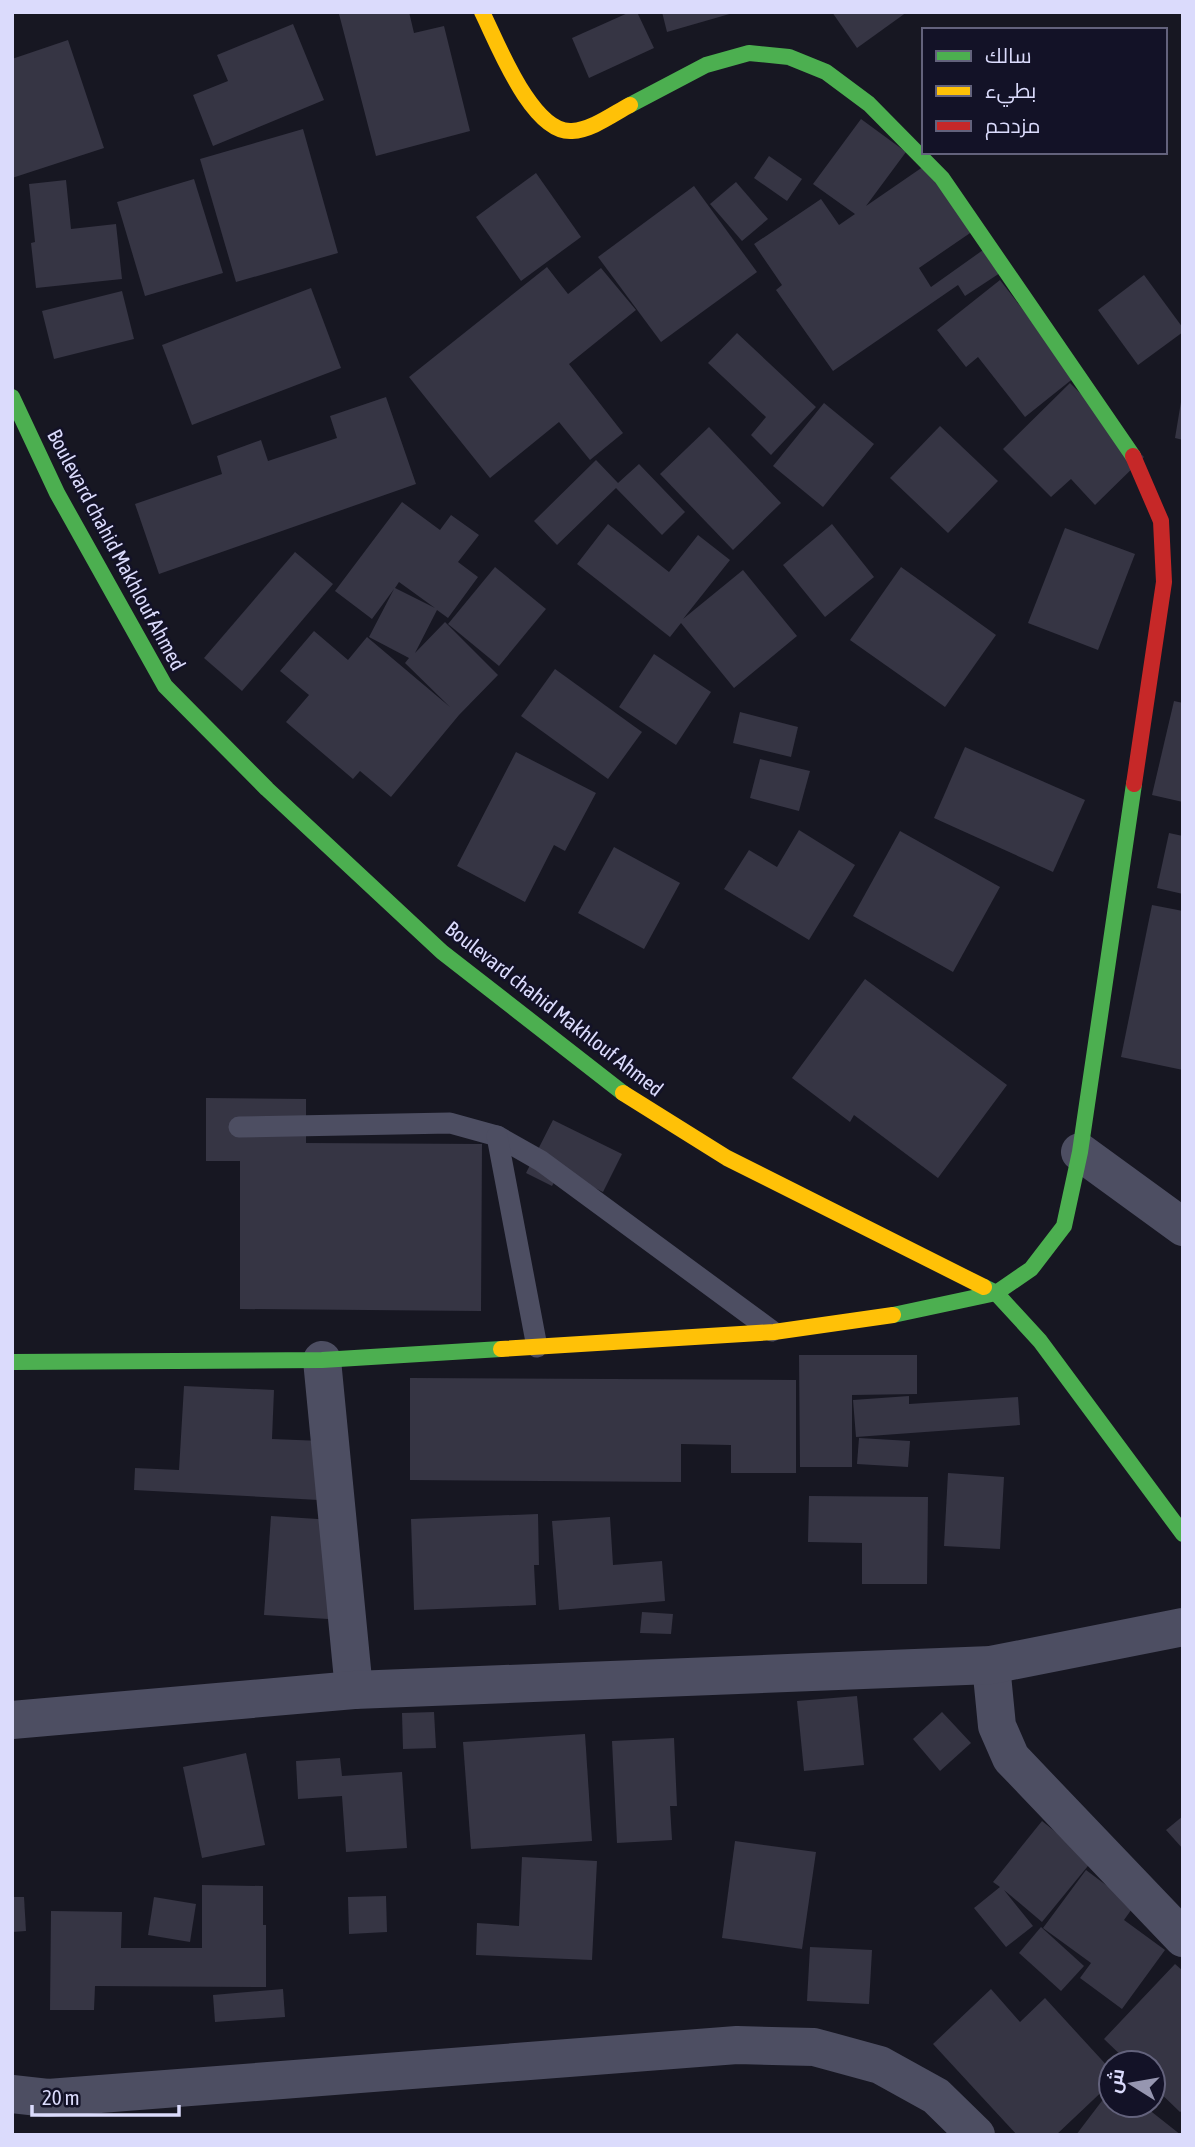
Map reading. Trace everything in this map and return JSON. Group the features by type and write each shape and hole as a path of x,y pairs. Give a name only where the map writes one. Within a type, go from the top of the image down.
{"street":[{"path":"12,1362 322,1360 774,1332 884,1317 996,1293 1031,1269 1065,1226 1080,1152 1164,582 1161,521 1136,461 942,178 869,104 826,72 789,57 750,53 706,65 582,130 563,132 547,122 528,100 481,12"},
{"name":"Boulevard chahid Makhlouf Ahmed","path":"12,397 57,493 165,687 267,789 442,952 619,1090 717,1152 996,1293 1062,1369 1112,1441 1183,1534"},
{"path":"1080,1152 1183,1227"},
{"path":"322,1360 354,1690"},
{"path":"12,1720 354,1690 991,1665 1183,1627"},
{"path":"991,1665 997,1726 1011,1758 1183,1938"},
{"path":"12,2094 48,2098 737,2045 814,2047 880,2065 914,2083 936,2096 976,2135"}],"lane":[{"path":"239,1127 450,1123 497,1136 541,1161 774,1332"},
{"path":"497,1136 537,1347"}],"building":[{"path":"409,12 414,33 444,26 470,131 376,156 339,14"},
{"path":"630,12 637,12 654,48 589,78 572,38"},
{"path":"662,12 733,12 733,13 667,32"},
{"path":"832,12 907,12 857,48"},
{"path":"293,24 324,100 213,146 193,95 228,81 217,55"},
{"path":"68,40 104,148 12,178 12,59"},
{"path":"861,119 906,152 866,206 930,162 976,229 919,268 931,287 983,250 1000,273 965,296 958,285 833,371 776,290 782,285 754,244 821,199 839,225 855,214 813,184"},
{"path":"303,129 338,253 236,282 200,159"},
{"path":"769,156 802,179 787,201 754,178"},
{"path":"536,173 581,237 521,281 476,217"},
{"path":"194,179 223,273 145,296 117,202"},
{"path":"66,180 71,229 116,224 122,279 36,288 29,184"},
{"path":"736,182 768,219 742,241 710,204"},
{"path":"694,186 757,272 661,342 598,257"},
{"path":"547,267 568,294 601,268 636,310 569,364 623,433 590,460 559,422 490,478 409,377"},
{"path":"1144,275 1183,328 1183,332 1138,365 1098,310"},
{"path":"1000,280 1075,377 1025,417 978,357 966,367 937,330"},
{"path":"311,288 341,368 192,425 162,345"},
{"path":"122,291 134,339 54,359 42,311"},
{"path":"737,333 816,407 771,455 751,435 766,417 708,363"},
{"path":"1070,383 1144,457 1095,505 1071,479 1051,497 1003,449"},
{"path":"386,397 416,484 159,574 135,504 222,474 217,456 261,440 268,461 337,438 330,416"},
{"path":"1181,402 1183,403 1183,440 1175,438"},
{"path":"824,403 874,444 823,507 773,466"},
{"path":"940,426 998,481 948,533 890,478"},
{"path":"709,427 781,503 733,550 660,474"},
{"path":"596,460 618,483 639,464 685,512 662,535 616,488 557,545 534,521"},
{"path":"402,502 440,530 451,515 479,535 458,562 478,577 448,618 437,610 415,653 445,622 498,675 459,715 391,797 360,771 353,779 286,722 309,695 280,671 314,631 348,660 367,637 450,707 405,663 409,658 369,637 394,589 372,619 335,591","holes":["399,582 435,608 395,588"]},
{"path":"608,524 669,572 698,535 730,560 683,619 743,570 797,636 734,688 681,623 670,637 577,564"},
{"path":"832,524 874,577 825,617 783,565"},
{"path":"1065,528 1135,554 1098,650 1028,623"},
{"path":"295,552 333,584 242,691 204,658"},
{"path":"495,567 546,609 499,666 448,624"},
{"path":"901,567 996,635 945,707 850,640"},
{"path":"654,654 711,692 676,745 619,707"},
{"path":"555,669 642,732 608,779 521,716"},
{"path":"1174,701 1183,703 1183,802 1152,795"},
{"path":"740,712 798,727 791,757 733,743"},
{"path":"965,747 1085,800 1053,872 934,818"},
{"path":"516,752 596,793 565,851 554,845 525,902 457,866"},
{"path":"760,759 810,771 799,811 750,798"},
{"path":"799,830 855,865 809,940 724,889 749,850 777,867"},
{"path":"900,831 1000,887 953,972 853,916"},
{"path":"1169,833 1183,836 1183,894 1157,888"},
{"path":"614,847 680,883 644,949 578,913"},
{"path":"1152,905 1183,911 1183,1070 1121,1057"},
{"path":"865,979 1007,1085 938,1178 854,1115 850,1122 792,1078"},
{"path":"206,1098 306,1099 306,1143 482,1144 481,1311 240,1309 240,1161 206,1161"},
{"path":"553,1120 622,1154 603,1192 560,1171 552,1186 526,1173"},
{"path":"799,1355 917,1355 917,1394 852,1395 852,1467 800,1467"},
{"path":"410,1378 796,1380 796,1473 731,1473 731,1445 681,1444 681,1482 410,1480"},
{"path":"184,1386 274,1390 272,1439 322,1441 319,1500 134,1490 135,1468 179,1470"},
{"path":"909,1396 909,1404 1018,1397 1020,1425 856,1437 853,1400"},
{"path":"859,1438 910,1441 908,1467 857,1464"},
{"path":"948,1473 1004,1477 1000,1549 944,1546"},
{"path":"809,1496 928,1497 927,1584 862,1584 862,1543 808,1542"},
{"path":"538,1514 539,1565 534,1565 536,1605 414,1610 411,1519"},
{"path":"271,1516 333,1520 328,1619 264,1615"},
{"path":"610,1517 613,1565 662,1561 665,1601 559,1610 552,1521"},
{"path":"642,1612 673,1614 671,1634 640,1633"},
{"path":"857,1696 864,1765 804,1771 797,1701"},
{"path":"434,1712 436,1748 403,1749 402,1713"},
{"path":"942,1712 971,1743 940,1771 913,1739"},
{"path":"585,1734 592,1841 471,1849 463,1742"},
{"path":"674,1738 677,1806 670,1806 672,1840 617,1843 612,1741"},
{"path":"246,1753 265,1845 202,1858 183,1767"},
{"path":"340,1758 342,1776 402,1772 407,1848 346,1852 342,1796 298,1799 296,1761"},
{"path":"1183,1816 1183,1849 1166,1830"},
{"path":"1042,1821 1092,1861 1042,1922 1004,1890 1033,1926 1006,1947 974,1908 1000,1887 993,1882"},
{"path":"735,1841 816,1852 802,1949 722,1938"},
{"path":"522,1857 597,1861 592,1960 476,1955 477,1923 519,1926"},
{"path":"1086,1870 1134,1906 1124,1920 1165,1950 1122,2009 1080,1978 1091,1963 1043,1928"},
{"path":"202,1885 263,1886 266,1987 95,1986 94,2010 50,2010 51,1911 122,1912 121,1948 202,1948"},
{"path":"386,1896 387,1932 349,1934 348,1897"},
{"path":"12,1897 24,1897 26,1931 12,1932"},
{"path":"154,1897 196,1904 190,1942 148,1935"},
{"path":"1041,1927 1084,1966 1061,1991 1019,1953"},
{"path":"810,1947 872,1950 869,2004 807,2001"},
{"path":"1175,1964 1183,1971 1183,2110 1180,2112 1167,2099 1167,2049 1114,2049 1104,2039"},
{"path":"283,1989 285,2017 215,2022 213,1995"},
{"path":"991,1989 1020,2022 1045,1998 1097,2055 1097,2096 1056,2135 1017,2135 933,2044"},
{"path":"1097,2107 1097,2119 1161,2119 1181,2135 1076,2135"}],"traffic: fast":[{"path":"630,105 706,65 749,53 789,57 826,72 869,104 942,178 1133,456"},
{"path":"12,397 57,493 165,686 267,789 442,952 623,1093"},
{"path":"893,1315 996,1293 1031,1269 1064,1226 1080,1152 1134,784"},
{"path":"984,1287 996,1293 1040,1341 1183,1534"},
{"path":"12,1362 322,1360 501,1349"}],"traffic: slow":[{"path":"482,12 507,64 530,103 543,118 557,128 572,131 587,128 630,105"},
{"path":"623,1093 727,1158 984,1287"},
{"path":"501,1349 774,1332 893,1315"}],"traffic: jam":[{"path":"1133,456 1161,521 1164,582 1134,784"}]}
